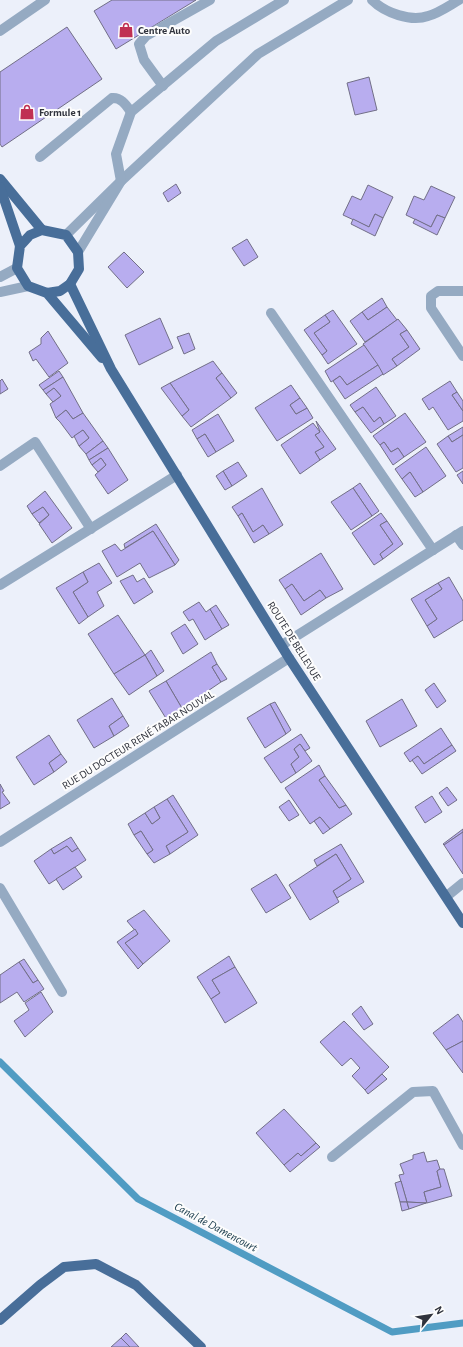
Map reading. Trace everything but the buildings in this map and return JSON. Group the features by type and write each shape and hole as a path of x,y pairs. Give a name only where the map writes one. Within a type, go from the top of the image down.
{"main road":[{"path":"0,179 42,230"},
{"path":"0,187 20,246 17,268 28,286"},
{"path":"20,246 30,235 42,230 66,235 78,252 79,269 70,284 60,291 47,293"},
{"name":"ROUTE DE BELLEVUE","path":"70,284 111,369 289,658 463,923"},
{"name":"ROUTE DE BELLEVUE","path":"28,286 47,293 111,369"},
{"path":"0,1320 40,1285 64,1267 96,1264 136,1285 201,1347"}],"street":[{"path":"0,31 45,0"},
{"path":"163,86 144,60 139,44 146,36 210,0"},
{"path":"78,252 121,181 116,154 131,112 216,41 270,4 284,0"},
{"path":"66,235 121,181 258,54 348,0"},
{"path":"372,0 380,7 387,10 401,15 422,18 430,16 460,0"},
{"path":"40,157 112,98 116,97 124,102 131,112"},
{"path":"0,277 17,268"},
{"path":"0,292 28,286"},
{"path":"463,291 438,291 431,296 431,308 463,356"},
{"path":"271,313 433,550"},
{"path":"0,466 35,442 91,529"},
{"path":"0,585 177,475"},
{"path":"282,645 460,533 463,545"},
{"name":"RUE DU DOCTEUR RENÉ TABAR NOUVAL","path":"0,842 289,658"},
{"path":"446,896 463,883"},
{"path":"0,888 62,992"},
{"path":"332,1157 413,1092 433,1091 463,1145"}],"waterway":[{"name":"Canal de Damencourt","path":"0,1062 138,1199 392,1332 463,1323"}],"place":[{"name":"Centre Auto","path":"126,30"},
{"name":"Formule 1","path":"27,112"}]}
